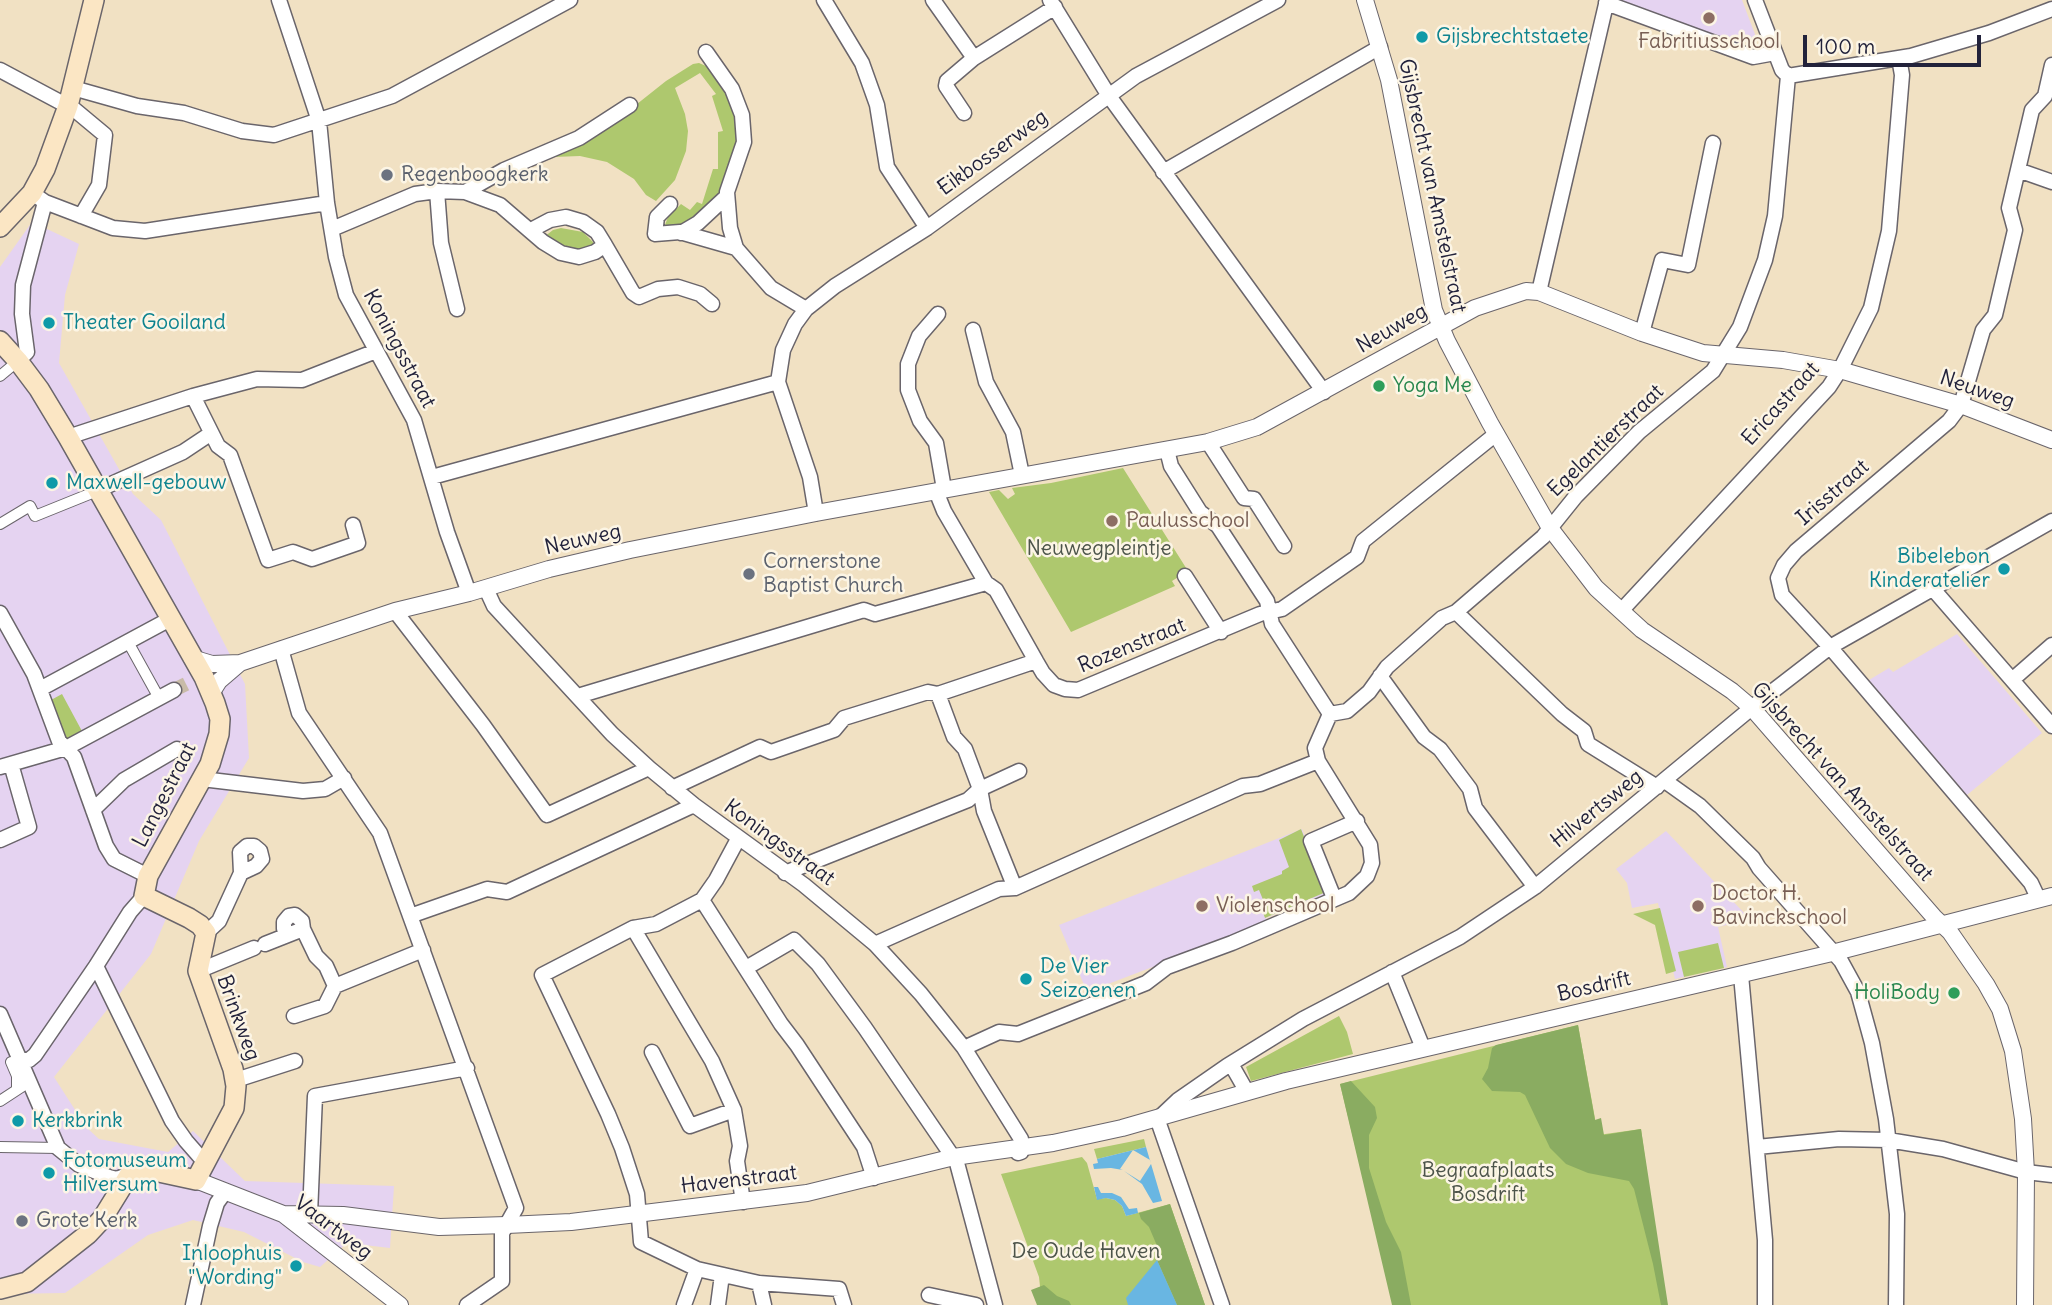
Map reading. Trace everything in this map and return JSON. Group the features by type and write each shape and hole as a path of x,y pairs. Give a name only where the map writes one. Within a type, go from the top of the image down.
{"main road":[{"path":"0,242 39,197 70,97 94,0"},
{"path":"0,227 39,197"},
{"path":"0,329 18,360"},
{"name":"Langestraat","path":"0,341 18,360 68,437 166,621 212,692 220,719 219,734 210,764 148,876 144,896"},
{"path":"144,896 189,918 206,933"},
{"name":"Brinkweg","path":"196,1180 236,1101 236,1080 198,971 206,933"},
{"path":"0,1289 27,1282 88,1234 102,1219 127,1175 134,1171 145,1169 196,1180"}],"street":[{"name":"Koningsstraat","path":"279,0 319,121 327,203 346,295 414,420 447,532 476,591 488,593 494,606 612,734 671,788 804,885 875,944 921,994 964,1048 1021,1139 1021,1150"},
{"path":"0,70 70,97 184,113 242,131 274,135 392,96 570,0"},
{"path":"824,0 862,63 877,105 887,167 926,228"},
{"path":"933,0 974,58"},
{"name":"Eikbosserweg","path":"778,382 783,350 795,324 806,309 835,286 926,228 1136,76 1278,0"},
{"name":"Gijsbrecht van Amstelstraat","path":"1366,0 1380,47 1403,147 1426,276 1440,326 1496,434 1550,528 1581,570 1642,630 1723,684 1752,708 1950,932 2000,1009 2010,1036 2022,1109 2026,1172 2025,1305"},
{"path":"1755,0 1782,70 1788,76 1899,58 1976,38 2052,9"},
{"path":"1539,292 1606,2 1753,57 1775,53"},
{"path":"964,113 946,86 947,81 974,58 1053,4 1109,96 1324,392"},
{"path":"1163,172 1380,47"},
{"path":"706,52 732,89 742,115 744,142 727,196 730,228 736,248 768,285 789,301 806,309"},
{"name":"Ericastraat","path":"1621,611 1829,387 1840,370 1871,308 1889,231 1902,75 1899,58"},
{"name":"Irisstraat","path":"2045,897 1782,595 1778,578 1784,565 1796,551 1949,421 1961,405 1983,330 1995,315 2015,230 2009,208 2032,110 2045,96 2052,65"},
{"name":"Egelantierstraat","path":"1330,714 1348,711 1369,692 1387,667 1442,618 1456,612 1543,537 1592,479 1639,432 1713,372 1740,327 1765,260 1775,216 1788,76"},
{"path":"70,97 105,135 99,185 87,219"},
{"path":"465,192 504,170 579,138 630,105"},
{"path":"1642,333 1662,260 1688,265 1713,144"},
{"path":"2018,170 2052,181"},
{"path":"437,191 441,243 457,309"},
{"path":"332,229 415,194 437,191 465,192 500,205 543,242 561,253 579,257 595,252 605,245"},
{"path":"681,233 698,223 727,196"},
{"path":"0,376 27,352 22,314 23,285 39,197 113,228 151,231 327,203"},
{"path":"670,204 657,217 655,233 681,233 736,248"},
{"path":"531,230 550,220 566,217 583,222 597,232 633,293 639,297 657,289 678,287 700,294 712,304"},
{"name":"Neuweg","path":"192,658 212,664 240,663 395,611 630,550 816,513 1208,442 1257,427 1440,326 1492,302 1526,292 1539,292 1642,333 1703,353 1783,360 1840,370 1961,405 2052,440"},
{"path":"937,314 919,337 908,363 908,391 920,421 936,443 940,490"},
{"path":"973,330 986,382 1013,432 1022,475"},
{"path":"68,437 193,396 257,379 302,380 376,351"},
{"path":"432,477 778,382 810,477 816,513"},
{"path":"193,396 218,446 230,455 268,559 293,552 312,559 358,544 353,525"},
{"path":"0,524 30,506 35,516 95,491 183,452 210,433"},
{"name":"Rozenstraat","path":"940,490 944,511 986,583 996,590 1043,673 1054,685 1078,690 1260,614 1282,610 1357,557 1363,541 1496,434"},
{"path":"1208,442 1244,498 1254,499 1284,546"},
{"path":"964,1048 999,1032 1018,1034 1146,983 1167,967 1231,943 1334,898 1359,886 1372,863 1370,845 1318,761 1315,748 1330,714 1272,624 1267,601 1218,526 1200,512 1171,466 1167,450"},
{"name":"Hilvertsweg","path":"1155,1118 1231,1064 1303,1019 1460,937 1535,887 1830,647 2052,521"},
{"path":"1185,576 1222,632"},
{"path":"578,696 864,610 875,614 986,583"},
{"path":"1933,589 2052,726"},
{"path":"395,611 484,725 547,815 649,768"},
{"path":"1456,612 1584,732 1588,744 1700,806 1753,858 1841,961 1861,1001 1878,1077 1898,1233 1896,1305"},
{"path":"0,613 34,674 59,741 74,757 106,846 114,859 148,876"},
{"path":"40,690 166,621"},
{"path":"128,642 159,698"},
{"path":"2012,680 2052,646"},
{"path":"281,649 299,713 380,833 516,1208 505,1228 502,1281 467,1305"},
{"path":"671,788 761,747 771,752 834,730 844,718 928,692 938,694 1036,661"},
{"name":"Neuweg","path":"212,692 219,681 240,663"},
{"path":"1380,676 1424,737 1440,749 1471,789 1475,808 1535,887"},
{"path":"0,840 29,827 6,765 66,748 174,690"},
{"path":"938,694 954,737 965,750 981,789 984,811 1016,888"},
{"path":"93,810 124,780 177,749"},
{"path":"875,944 999,889 1016,888 1243,786 1260,784 1318,761"},
{"path":"785,873 968,800 981,789 1019,771"},
{"path":"202,779 303,790 325,789 344,778"},
{"path":"410,916 487,889 506,892 694,806"},
{"path":"1334,898 1311,841 1357,821"},
{"path":"738,839 702,900 656,925 633,928 542,975 608,1114 637,1195 641,1242 697,1269 722,1275 759,1283 839,1289 844,1305"},
{"name":"Brinkweg","path":"206,933 219,921 241,873"},
{"name":"Langestraat","path":"15,1060 29,1060 35,1055 130,912 144,896"},
{"name":"Bosdrift","path":"1155,1118 1423,1048 1832,953 2045,897"},
{"path":"702,900 780,1024 797,1045 864,1147 874,1178"},
{"path":"633,928 712,1061 734,1110 739,1133 737,1161 743,1202"},
{"name":"Brinkweg","path":"198,971 296,931 326,967 335,986"},
{"path":"746,968 794,940 818,964 956,1160 995,1305"},
{"path":"294,1016 326,1006 335,986 423,950"},
{"path":"96,966 172,1121 186,1141 205,1160"},
{"path":"1392,972 1423,1048"},
{"path":"1741,975 1766,1260 1765,1305"},
{"path":"0,1014 23,1085 58,1148 79,1165 109,1177 117,1179 127,1175"},
{"path":"652,1052 690,1126 734,1110"},
{"name":"Brinkweg","path":"236,1080 295,1061"},
{"path":"1231,1064 1247,1092"},
{"path":"310,1211 315,1096 467,1068"},
{"path":"0,1101 23,1085"},
{"path":"1155,1118 1222,1305"},
{"name":"Havenstraat","path":"283,1214 310,1211 439,1227 505,1228 571,1222 807,1193 956,1160 1086,1136 1155,1118"},
{"path":"1757,1147 1839,1139 1888,1140 1943,1149 2026,1172 2052,1175"},
{"path":"0,1147 58,1148"},
{"name":"Vaartweg","path":"196,1180 283,1214 400,1305"},
{"path":"193,1305 217,1203 225,1192"},
{"path":"313,1237 330,1214"},
{"path":"684,1305 697,1269"},
{"path":"719,1305 717,1300 722,1275"},
{"path":"759,1283 764,1305"},
{"path":"929,1295 976,1305"}],"shaded area":[{"name":"Fabritiusschool","path":"1621,0 1742,0 1756,37 1738,45"},
{"path":"32,222 79,244 65,295 59,363 133,494 161,520 245,684 249,758 199,841 151,954 54,1077 86,1127 99,1139 168,1152 193,1131 245,1181 394,1186 390,1248 347,1243 320,1267 303,1262 244,1232 193,1220 148,1235 65,1293 0,1294 0,267"},
{"path":"1957,634 2042,733 1967,795 1869,680 1889,668 1893,672"},
{"name":"Violenschool","path":"1302,829 1328,893 1266,918 1268,923 1087,992 1059,925"},
{"name":"Doctor H. Bavinckschool","path":"1666,831 1747,916 1744,921 1718,927 1727,967 1675,979 1658,903 1632,908 1627,883 1616,869"}],"green space":[{"path":"699,63 706,66 723,86 735,108 738,137 719,198 703,215 670,231 665,225 668,217 681,204 690,210 697,202 702,204 713,169 718,169 718,132 723,131 712,96 716,94 700,73 675,88 688,131 686,151 675,180 656,201 646,195 634,179 607,162 580,156 553,157 632,108 666,81"},
{"path":"561,228 583,232 593,242 594,247 578,250 558,246 544,237"},
{"name":"Neuwegpleintje","path":"1123,468 1188,571 1172,581 1175,586 1071,632 989,492 999,490 1008,499 1015,494 1012,488"},
{"path":"62,694 83,733 67,740 51,700"},
{"path":"1301,829 1326,892 1265,918 1260,904 1264,902 1259,890 1254,892 1252,886 1282,874 1282,871 1289,867 1279,840"},
{"path":"1660,908 1676,971 1666,974 1655,925 1633,914"},
{"path":"1718,943 1724,968 1684,977 1678,952"},
{"path":"1339,1016 1353,1054 1251,1081 1246,1067"},
{"name":"Begraafplaats Bosdrift","path":"1578,1025 1598,1135 1641,1129 1665,1305 1394,1305 1340,1084"},
{"path":"1578,1025 1595,1120 1601,1118 1604,1135 1641,1129 1668,1305 1661,1305 1634,1189 1629,1181 1588,1173 1566,1164 1550,1148 1525,1095 1520,1092 1492,1091 1482,1079 1488,1068 1492,1048 1496,1045"},
{"path":"1351,1081 1375,1107 1377,1118 1369,1135 1369,1168 1386,1222 1401,1252 1411,1305 1392,1305 1340,1084"},
{"path":"1144,1139 1146,1147 1097,1159 1094,1149"},
{"name":"De Oude Haven","path":"1082,1157 1087,1163 1097,1199 1115,1200 1122,1206 1126,1216 1170,1204 1205,1305 1042,1305 1039,1277 1001,1174"},
{"path":"1170,1204 1205,1305 1177,1305 1157,1260 1162,1253 1161,1248 1158,1248 1149,1227 1141,1219 1139,1213"},
{"path":"1044,1285 1071,1305 1037,1305 1031,1290"}],"water":[{"path":"1146,1147 1150,1160 1133,1150"},
{"path":"1133,1150 1120,1169 1123,1170 1094,1169 1093,1164 1098,1163 1097,1159"},
{"path":"1151,1163 1162,1201 1153,1203 1142,1184 1124,1171 1140,1181"},
{"path":"1094,1187 1098,1187 1101,1193 1112,1193 1121,1197 1129,1209 1137,1208 1138,1213 1126,1216 1122,1206 1115,1200 1097,1200"},
{"path":"1157,1260 1177,1305 1128,1305 1126,1298"}],"tunnel":[{"path":"174,690 186,684"}],"place":[{"name":"Fabritiusschool","path":"1709,18"},
{"name":"Gijsbrechtstaete","path":"1422,37"},
{"name":"Regenboogkerk","path":"387,175"},
{"name":"Theater Gooiland","path":"49,323"},
{"name":"Yoga Me","path":"1379,386"},
{"name":"Maxwell-gebouw","path":"52,483"},
{"name":"Paulusschool","path":"1112,521"},
{"name":"Bibelebon Kinderatelier","path":"2004,569"},
{"name":"Cornerstone Baptist Church","path":"749,574"},
{"name":"Violenschool","path":"1202,906"},
{"name":"Doctor H. Bavinckschool","path":"1698,906"},
{"name":"De Vier Seizoenen","path":"1026,979"},
{"name":"HoliBody","path":"1954,993"},
{"name":"Kerkbrink","path":"18,1121"},
{"name":"Fotomuseum Hilversum","path":"49,1173"},
{"name":"Grote Kerk","path":"22,1221"},
{"name":"Inloophuis \"Wording\"","path":"296,1266"}]}
